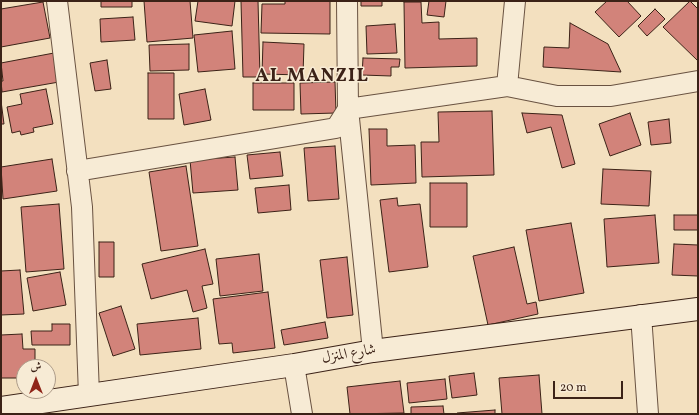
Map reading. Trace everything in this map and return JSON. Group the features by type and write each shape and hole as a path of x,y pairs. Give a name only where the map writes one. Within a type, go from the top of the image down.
{"street":[{"path":"57,1 82,207 89,395"},
{"path":"347,1 348,109 373,351"},
{"path":"507,86 515,1"},
{"path":"78,171 336,128 348,109 507,86 557,96 611,96 698,81"},
{"name":"شارع المنزل","path":"1,408 294,365 373,351 698,309"},
{"path":"641,316 648,414"},
{"path":"294,365 302,414"}],"building":[{"path":"101,1 132,1 132,7 101,7"},
{"path":"144,1 190,1 193,38 147,42"},
{"path":"198,1 235,1 232,26 195,21"},
{"path":"241,1 258,1 260,77 243,77"},
{"path":"285,1 330,1 330,34 261,33 262,4 285,4"},
{"path":"361,1 382,1 382,6 361,6"},
{"path":"429,1 446,1 444,17 427,15"},
{"path":"607,1 627,1 641,16 619,37 595,12"},
{"path":"690,1 698,9 698,61 663,27"},
{"path":"43,2 50,38 1,47 1,9"},
{"path":"404,2 421,2 422,23 439,22 439,39 477,38 477,66 405,68"},
{"path":"655,9 665,19 647,36 638,26"},
{"path":"133,17 135,40 101,42 100,19"},
{"path":"570,23 608,44 621,72 543,67 544,47 569,48"},
{"path":"395,24 397,53 367,54 366,26"},
{"path":"232,31 235,69 198,72 194,35"},
{"path":"263,42 304,44 303,75 262,74"},
{"path":"189,44 189,70 150,71 149,45"},
{"path":"54,53 59,82 2,92 1,81 3,81 1,63"},
{"path":"363,58 400,59 399,67 391,67 391,76 362,75"},
{"path":"107,60 111,89 95,91 90,63"},
{"path":"148,73 174,73 174,119 148,119"},
{"path":"335,82 336,113 301,114 300,83"},
{"path":"253,83 294,83 294,110 253,110"},
{"path":"46,89 53,124 33,128 34,132 21,135 20,131 12,133 7,107 22,104 20,94"},
{"path":"205,89 211,120 184,125 179,94"},
{"path":"1,101 4,124 1,124"},
{"path":"492,111 494,175 422,177 421,142 439,142 438,112"},
{"path":"522,113 562,115 575,164 562,168 551,127 527,133"},
{"path":"630,113 641,145 610,156 599,124"},
{"path":"669,119 671,143 651,145 648,122"},
{"path":"369,129 387,129 387,146 415,145 416,183 371,185"},
{"path":"335,146 339,199 308,201 304,148"},
{"path":"280,152 283,176 250,179 247,155"},
{"path":"235,157 238,190 193,193 190,160"},
{"path":"52,159 57,191 3,199 1,167"},
{"path":"186,166 198,246 161,251 149,172"},
{"path":"603,169 651,171 649,206 601,204"},
{"path":"430,183 467,183 467,227 430,227"},
{"path":"289,185 291,210 258,213 255,188"},
{"path":"397,198 398,206 420,204 428,267 389,272 380,200"},
{"path":"59,204 64,269 26,272 21,207"},
{"path":"655,215 659,263 607,267 604,219"},
{"path":"674,215 698,215 698,230 674,230"},
{"path":"571,223 584,293 539,301 526,230"},
{"path":"99,242 114,242 114,277 99,277"},
{"path":"674,244 698,245 698,276 672,275"},
{"path":"514,247 527,304 536,302 538,314 488,325 473,256"},
{"path":"205,249 213,284 202,286 207,308 193,312 187,290 151,299 142,264"},
{"path":"259,254 263,291 220,296 216,259"},
{"path":"347,257 353,315 327,318 320,260"},
{"path":"20,270 24,314 1,315 1,271"},
{"path":"60,272 66,305 33,311 27,278"},
{"path":"268,292 275,348 233,353 232,343 219,344 213,299"},
{"path":"121,306 135,349 113,356 99,313"},
{"path":"198,318 201,349 140,355 137,324"},
{"path":"325,322 328,338 284,345 281,330"},
{"path":"52,324 70,324 70,345 32,345 31,331 52,331"},
{"path":"22,334 23,349 35,349 35,359 16,359 16,378 1,378 1,335"},
{"path":"474,373 477,395 452,398 449,376"},
{"path":"539,375 542,414 502,414 499,378"},
{"path":"445,379 447,399 409,403 407,383"},
{"path":"400,381 404,413 350,414 347,387"},
{"path":"443,406 444,414 411,414 411,407"},
{"path":"495,410 495,414 457,414 457,413"}],"district":[{"name":"AL MANZIL","path":"312,78"}]}
